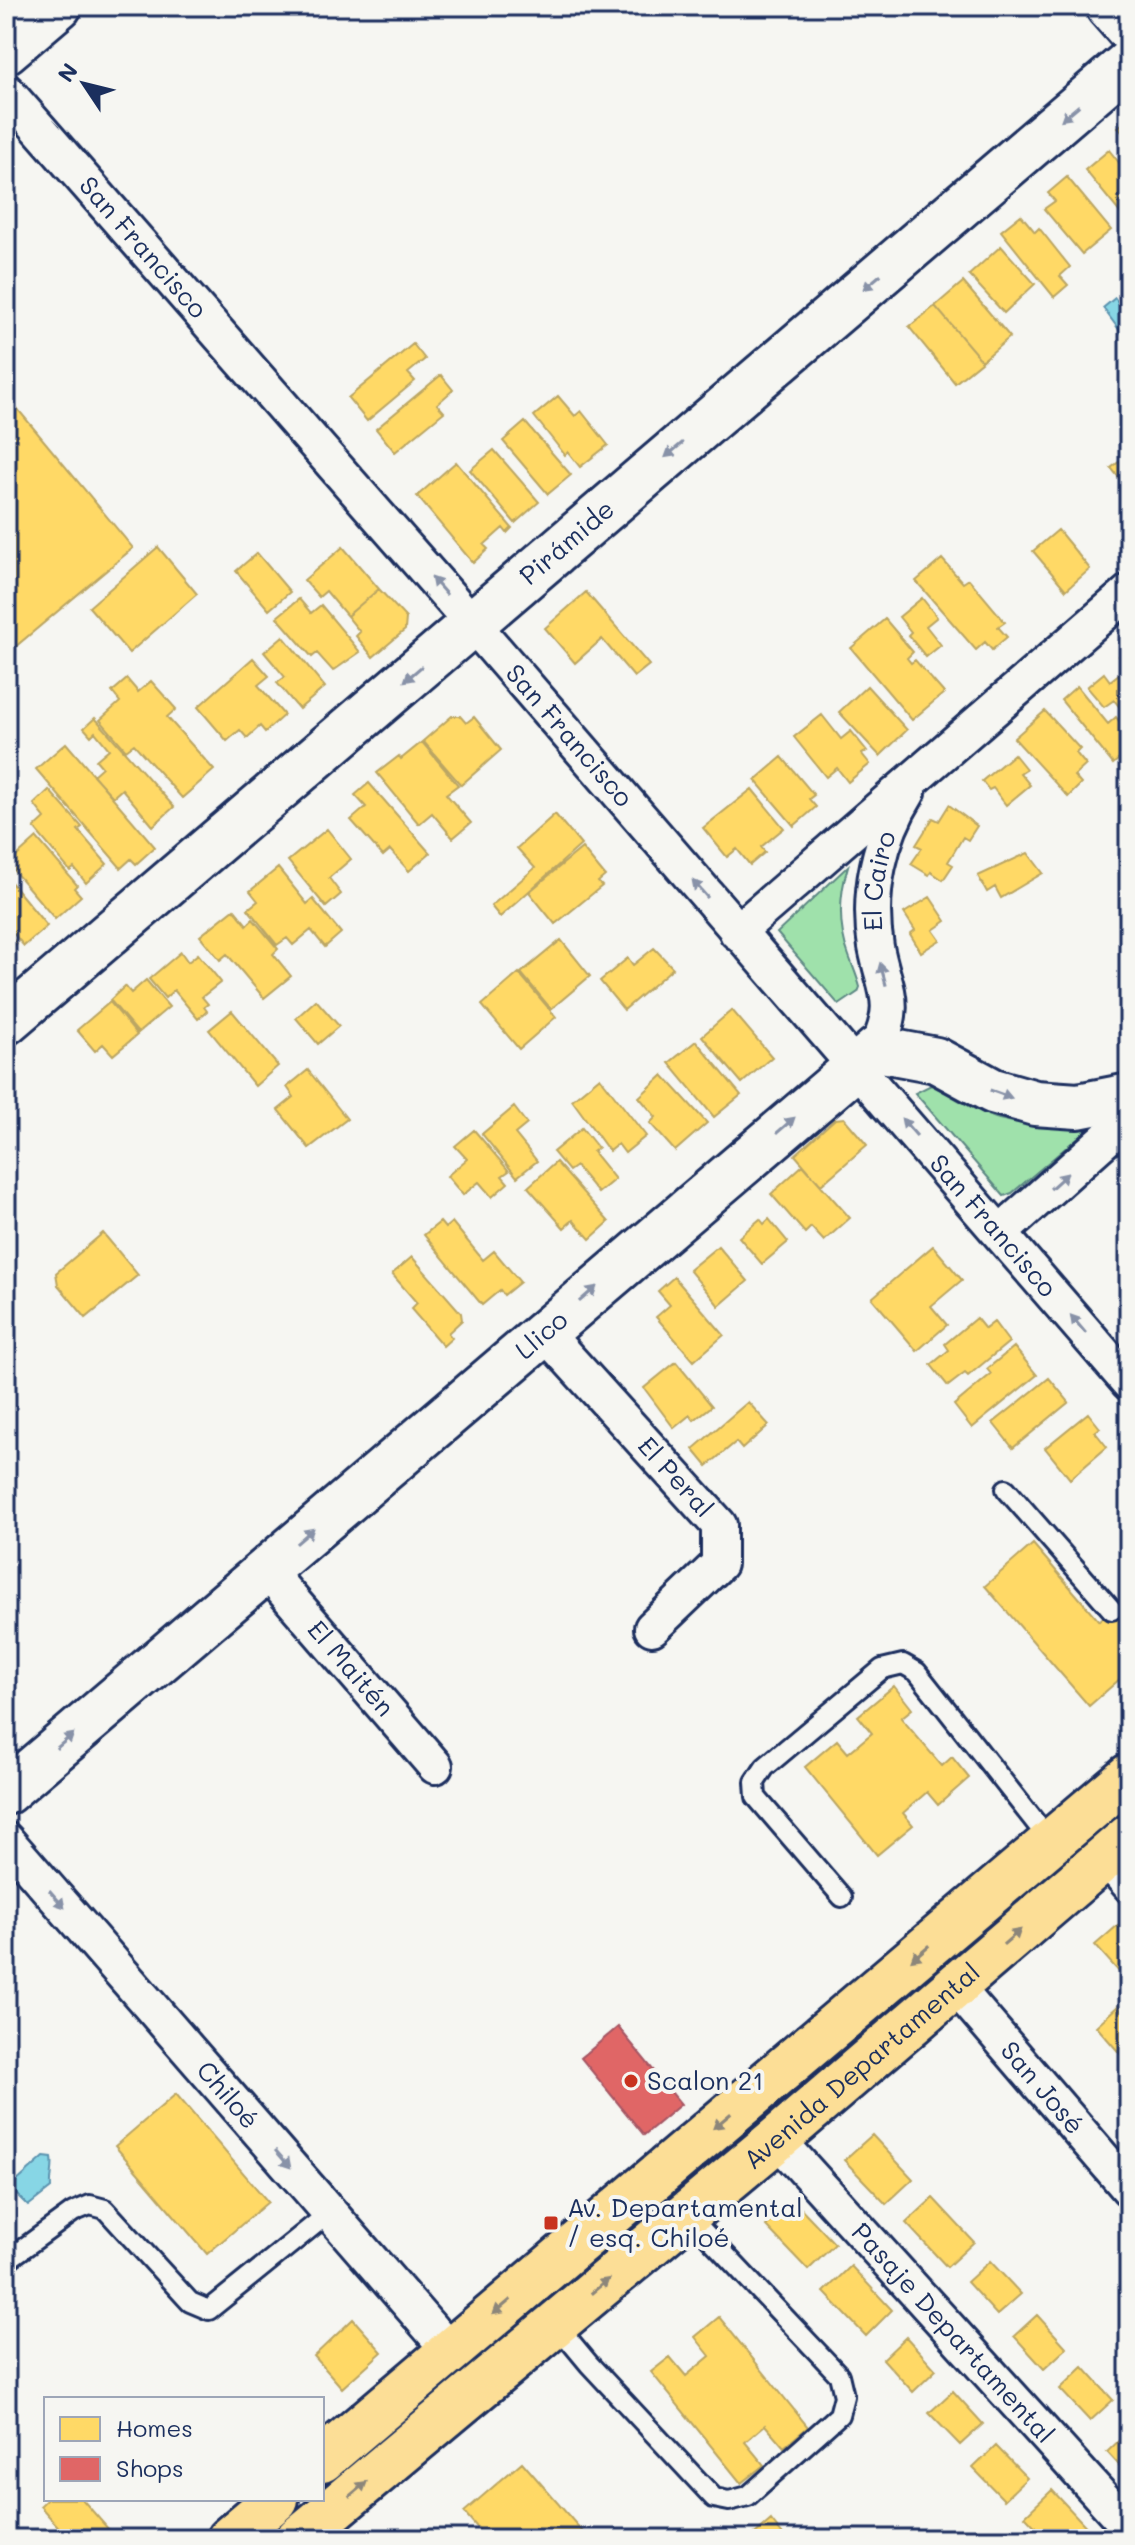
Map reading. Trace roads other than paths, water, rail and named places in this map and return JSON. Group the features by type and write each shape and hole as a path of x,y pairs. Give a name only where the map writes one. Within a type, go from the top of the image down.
{"main road":[{"name":"Avenida Departamental","path":"324,2458 1129,1776"},
{"name":"Avenida Departamental","path":"298,2539 777,2139 1114,1849"},
{"path":"229,2539 274,2501"}],"street":[{"path":"6,51 59,6"},
{"path":"1108,6 1129,30"},
{"name":"Pirámide","path":"6,1022 1129,62"},
{"name":"San Francisco","path":"6,91 472,623 737,932 866,1057 1001,1232 1129,1383"},
{"name":"El Cairo","path":"737,932 1129,592"},
{"name":"El Cairo","path":"866,1057 888,1025 890,998 874,927 878,863 896,814 925,770"},
{"path":"866,1057 936,1060 993,1091 1035,1103 1078,1106 1129,1096"},
{"name":"Llico","path":"6,1792 866,1057"},
{"path":"1001,1232 1129,1118"},
{"name":"El Peral","path":"544,1332 719,1525 719,1564 652,1628"},
{"name":"El Maitén","path":"266,1570 435,1766"},
{"name":"Chiloé","path":"6,1840 450,2351"},
{"name":"San José","path":"955,1986 1129,2189"},
{"name":"Pasaje Departamental","path":"777,2139 1129,2527"}],"lane":[{"path":"1006,1489 1112,1610"},
{"path":"842,1897 756,1797 755,1782 765,1767 882,1669 903,1664 917,1672 1051,1842"},
{"path":"1114,1849 1129,1896"},
{"path":"6,2258 73,2212 90,2205 105,2209 190,2302 209,2310 329,2213"},
{"path":"555,2323 589,2364 714,2498 729,2501 748,2496 839,2415 844,2396 842,2386 839,2375 687,2214"}],"water":[{"path":"1115,298 1129,317 1129,331 1123,335 1103,308"},
{"path":"44,2157 52,2158 51,2188 28,2206 15,2193 15,2183"}],"place":[{"name":"Scalon 21","path":"631,2081"},
{"name":"Av. Departamental / esq. Chiloé","path":"551,2223"}]}
